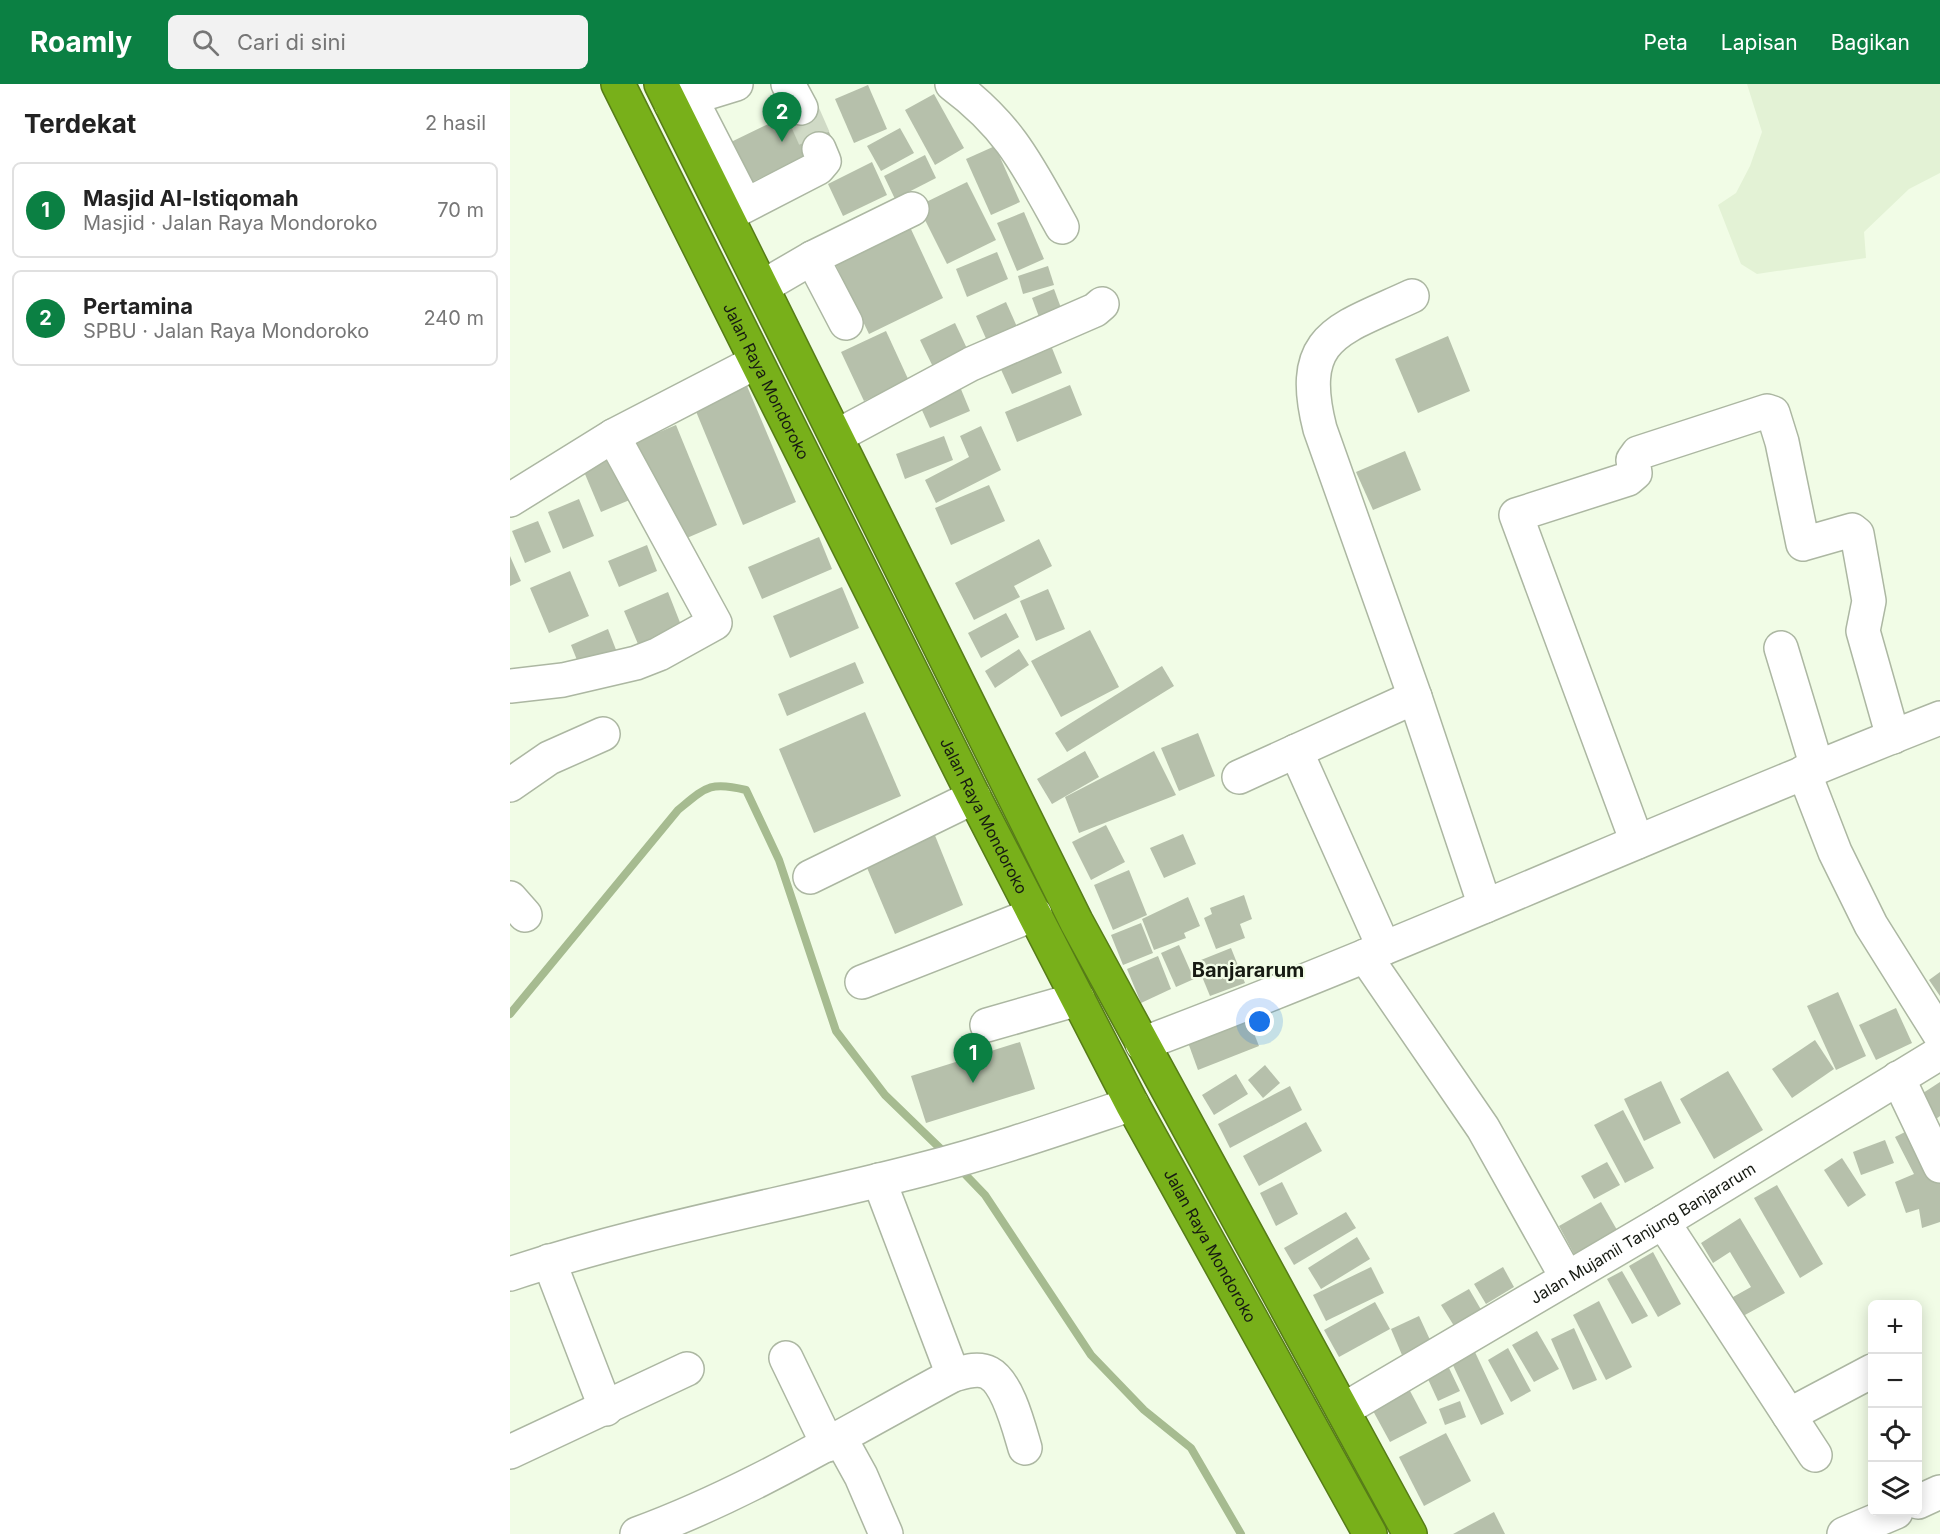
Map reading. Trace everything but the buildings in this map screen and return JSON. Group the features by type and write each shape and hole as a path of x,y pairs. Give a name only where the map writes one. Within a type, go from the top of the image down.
{"highway":[{"name":"Jalan Raya Mondoroko","path":"618,84 974,797 1132,1104 1370,1534"},
{"path":"635,120 674,95 736,210 758,275 1076,921 1410,1534"},
{"path":"716,283 758,275"}],"street":[{"path":"674,95 736,84"},
{"path":"952,84 1001,125 1021,154 1062,227"},
{"path":"736,210 818,168 824,160 819,149"},
{"path":"758,275 812,258 912,208"},
{"path":"812,258 846,323"},
{"path":"1412,296 1341,330 1324,343 1315,362 1312,385 1320,429 1415,697 1485,906"},
{"path":"837,436 971,364 1095,310 1102,304"},
{"path":"511,499 613,436 756,362"},
{"path":"1637,842 1512,505 1628,478 1635,473 1633,460 1638,453 1767,411 1773,413 1782,442 1803,544 1852,530 1857,534 1869,601 1863,631 1893,737"},
{"path":"510,686 563,680 636,663 659,654 715,623 613,436"},
{"path":"1781,648 1810,769 1835,852 1871,925 1940,1035"},
{"path":"1239,777 1415,697"},
{"path":"1142,1044 1263,999 1810,769 1940,718"},
{"path":"510,785 549,758 603,734"},
{"path":"1296,751 1375,952 1483,1128 1567,1278"},
{"path":"810,877 974,797"},
{"path":"862,982 1035,914"},
{"path":"987,1025 1078,999"},
{"name":"Jalan Mujamil Tanjung Banjararum","path":"1343,1410 1663,1222 1940,1053"},
{"path":"1898,1078 1940,1166"},
{"path":"510,1274 549,1261 698,1221 924,1170 993,1150 1132,1104"},
{"path":"879,1180 953,1375"},
{"path":"1663,1222 1815,1455"},
{"path":"549,1261 606,1409"},
{"path":"786,1358 834,1441 861,1476 886,1534"},
{"path":"510,1452 606,1409 687,1369"},
{"path":"637,1534 691,1525 766,1479 953,1375 979,1371 988,1372 996,1379 1010,1403 1025,1448"},
{"path":"1789,1415 1868,1373"},
{"path":"1922,1500 1940,1492"},
{"path":"1844,1534 1887,1516"}],"shaded area":[{"path":"1747,84 1940,84 1940,173 1909,189 1864,232 1866,258 1757,274 1741,264 1718,205 1736,193 1750,166 1762,132"}],"waterway":[{"path":"510,1014 678,810 709,788 724,786 746,790 779,860 836,1031 885,1095 946,1154"},
{"path":"959,1168 985,1195 1091,1355 1144,1410 1191,1448 1241,1534"}],"tunnel":[{"path":"801,108 819,149"}],"place":[{"name":"Pertamina","path":"782,142"},
{"name":"Masjid Al-Istiqomah","path":"973,1083"}],"district":[{"name":"Banjararum","path":"1248,970"}]}
